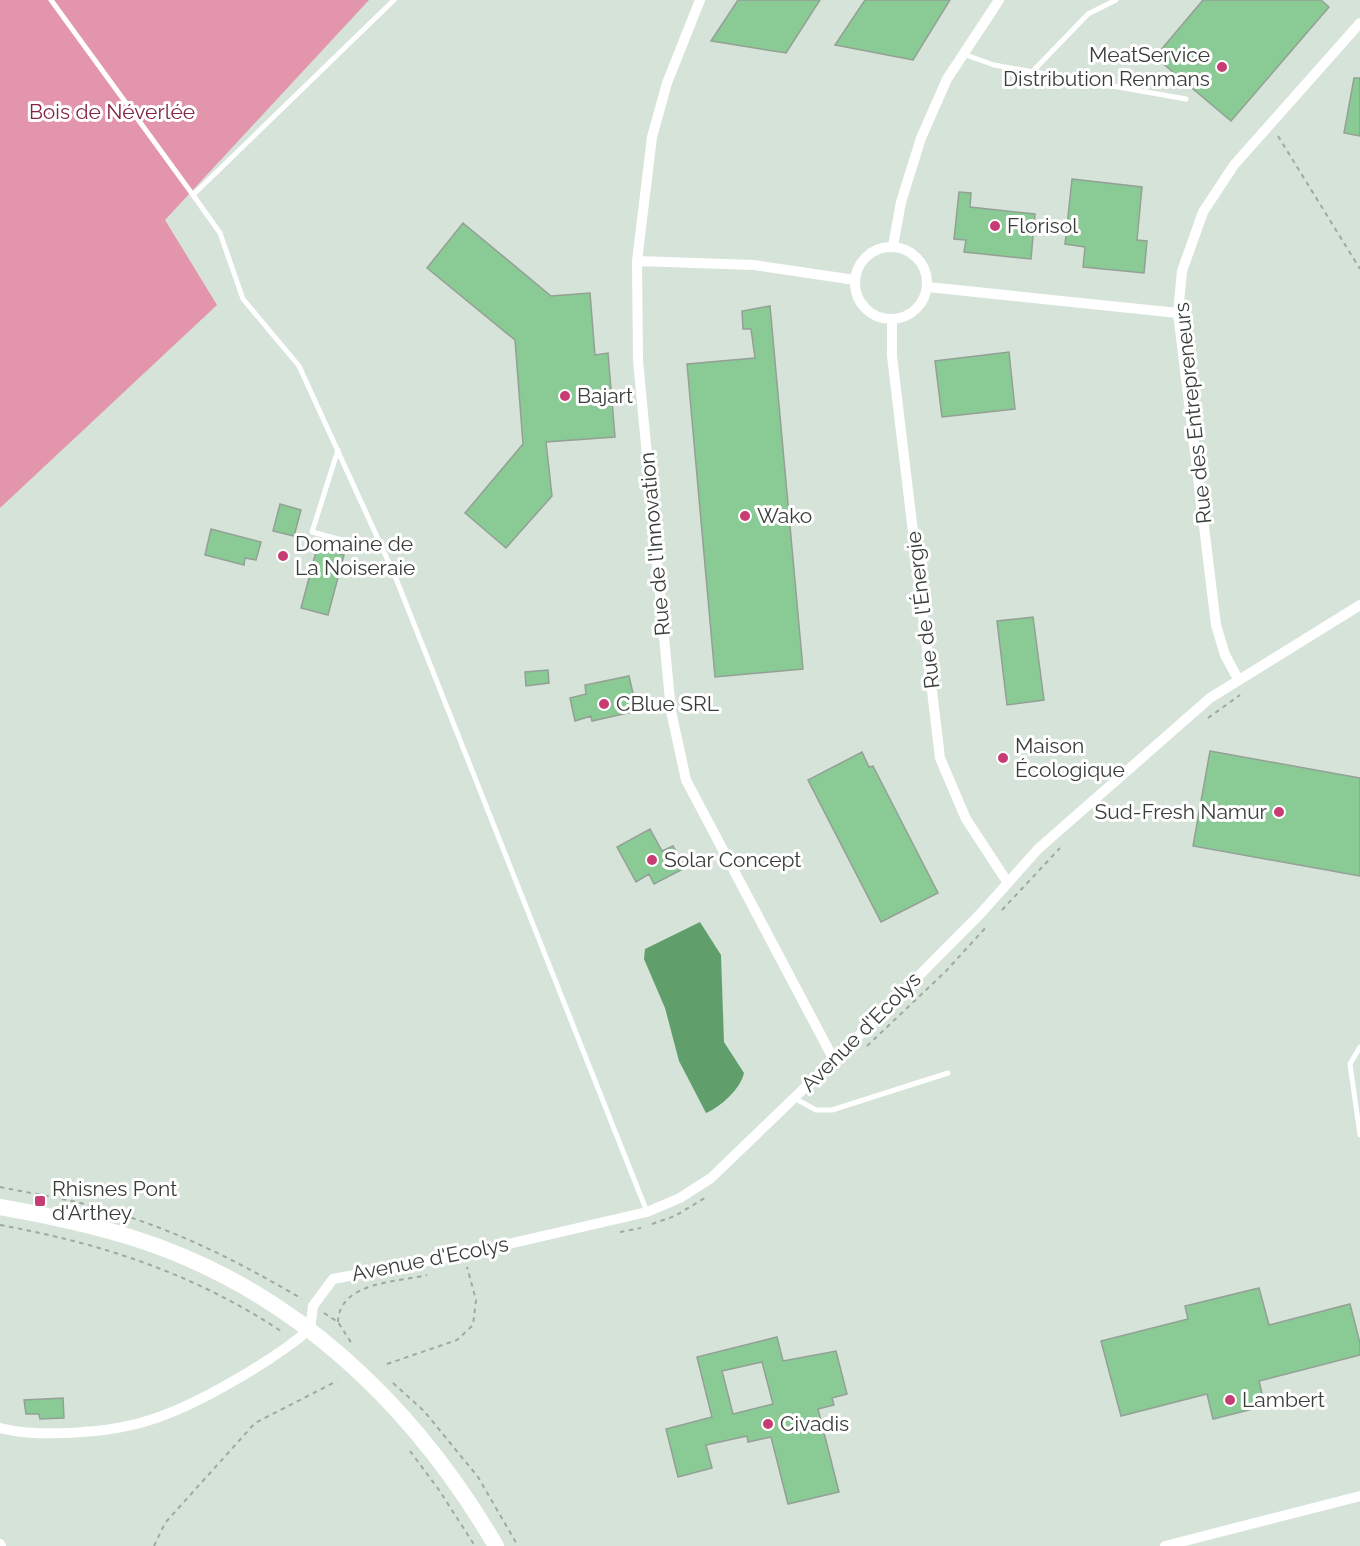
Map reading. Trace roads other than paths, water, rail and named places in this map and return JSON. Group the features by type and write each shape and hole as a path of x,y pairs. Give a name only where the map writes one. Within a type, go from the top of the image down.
{"main road":[{"path":"0,1207 90,1226 134,1238 165,1250 207,1267 274,1305 310,1329 357,1368 397,1408 454,1480 496,1546"}],"street":[{"name":"Rue de l'Innovation","path":"700,0 667,83 652,136 637,261 638,360 668,688 686,780 834,1060"},
{"path":"893,246 901,202 921,138 947,78 999,0"},
{"name":"Rue des Entrepreneurs","path":"1238,679 1225,655 1216,625 1178,313 1182,271 1203,212 1234,165 1360,23"},
{"path":"893,246 907,250 918,258 925,268 928,287 924,299 915,310 903,317 892,319 875,316 864,307 856,294 855,280 859,265 870,253 893,246"},
{"path":"637,261 753,265 855,280"},
{"path":"928,287 1178,313"},
{"name":"Rue de l'Énergie","path":"892,319 892,356 940,758 966,819 1008,883"},
{"name":"Avenue d'Ecolys","path":"310,1329 313,1306 333,1279 465,1254 647,1212 680,1198 711,1178 834,1060 1008,883 1038,849 1210,698 1360,606"},
{"path":"0,1428 20,1433 73,1433 150,1420 227,1384 296,1341 310,1329"},
{"path":"1165,1546 1360,1496"}],"lane":[{"path":"51,0 220,233 243,299 299,366 383,551 647,1212"},
{"path":"193,195 394,0"},
{"path":"1032,72 1088,14 1116,0"},
{"path":"963,54 994,65 1186,99"},
{"path":"338,450 312,532 383,551"},
{"path":"1360,1047 1350,1064 1360,1136"},
{"path":"794,1098 816,1110 832,1110 948,1073"}],"place":[{"name":"MeatService Distribution Renmans","path":"1222,67"},
{"name":"Florisol","path":"995,226"},
{"name":"Bajart","path":"565,396"},
{"name":"Wako","path":"745,516"},
{"name":"Domaine de La Noiseraie","path":"283,556"},
{"name":"CBlue SRL","path":"604,704"},
{"name":"Maison Écologique","path":"1003,758"},
{"name":"Sud-Fresh Namur","path":"1279,812"},
{"name":"Solar Concept","path":"652,860"},
{"name":"Rhisnes Pont d'Arthey","path":"40,1201"},
{"name":"Lambert","path":"1230,1400"},
{"name":"Civadis","path":"768,1424"}],"park label":[{"name":"Bois de Néverlée","path":"112,112"}]}
